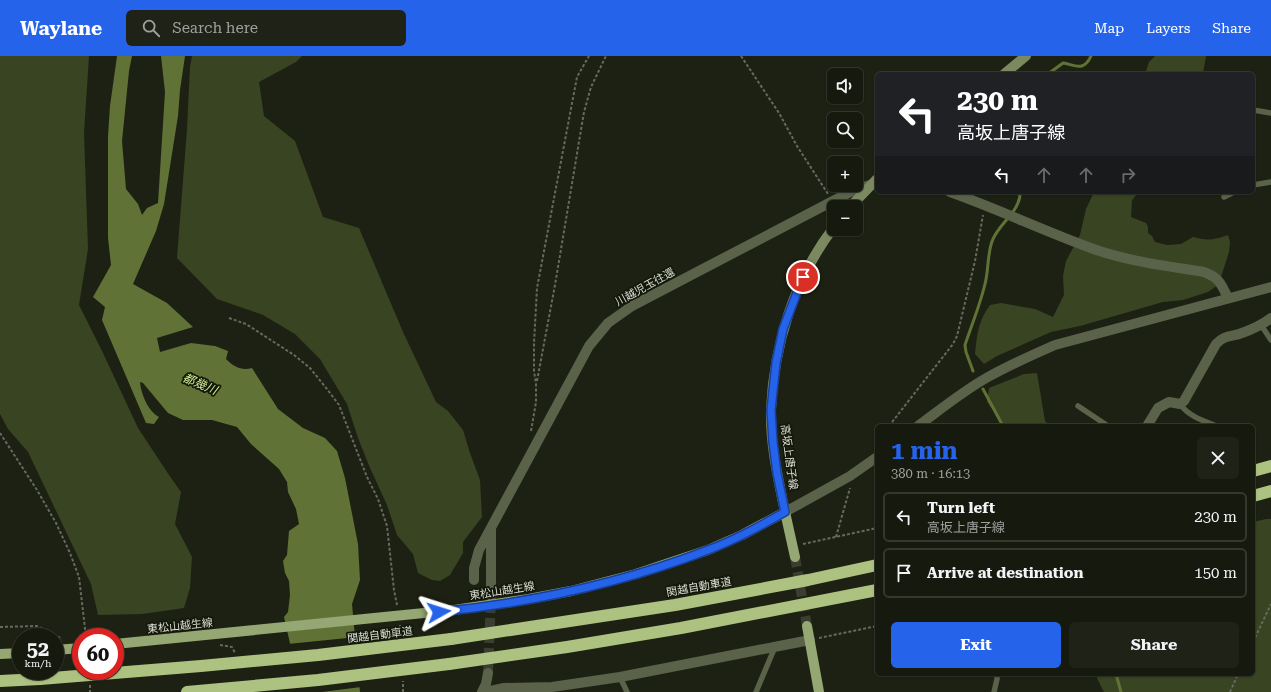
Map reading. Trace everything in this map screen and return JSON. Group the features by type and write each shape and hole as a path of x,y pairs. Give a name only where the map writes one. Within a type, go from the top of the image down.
{"highway":[{"path":"1255,470 1271,466"},
{"path":"1255,495 1271,491"},
{"name":"関越自動車道","path":"0,682 318,656 451,639 675,605 808,580 875,565"},
{"path":"187,692 318,680 566,648 875,590"}],"main road":[{"path":"1006,72 1026,56"},
{"path":"856,200 873,182"},
{"name":"高坂上唐子線","path":"785,512 777,473 771,410 776,363 783,329 803,277 827,236"},
{"path":"785,512 793,552"},
{"name":"東松山越生線","path":"124,643 454,610 571,591 636,574 708,550 742,535 785,512"},
{"path":"807,626 819,692"},
{"path":"0,654 12,653"}],"street":[{"name":"川越児玉往還","path":"836,200 854,190 873,182"},
{"path":"956,194 985,204 1092,249 1114,256 1204,272 1215,277 1221,284 1228,298"},
{"name":"川越児玉往還","path":"474,580 474,568 479,550 589,346 608,323 632,306 827,205"},
{"path":"921,424 960,394 987,377 1030,355 1054,345 1271,287"},
{"path":"1148,424 1158,408 1170,402 1180,404 1184,401 1216,344 1221,338 1240,334 1261,325 1271,318"},
{"path":"785,512 847,478 875,458"},
{"path":"491,529 491,596"},
{"path":"486,692 493,689 504,688 552,687 620,677 810,640"},
{"path":"482,692 486,684 488,673"}],"lane":[{"path":"1255,110 1271,113"},
{"path":"1255,185 1271,182"},
{"path":"1224,197 1230,194"},
{"path":"1261,325 1271,340"},
{"path":"1180,404 1183,408 1200,420 1211,424"},
{"path":"1078,406 1105,424"},
{"path":"756,692 775,647"},
{"path":"994,692 997,676"},
{"path":"620,677 627,692"}],"path":[{"path":"530,436 536,402 534,350 537,288 577,77 589,56"},
{"path":"536,384 555,285 584,112 591,87 606,56"},
{"path":"741,56 779,113 797,146 832,200"},
{"path":"891,424 953,344 957,336 975,261 985,204"},
{"path":"229,318 246,324 294,355 310,368 328,389 339,405 367,477 378,499 387,526 397,609"},
{"path":"0,434 56,523 70,552 78,577 85,628"},
{"path":"836,537 850,486 847,478"},
{"path":"793,552 836,537 875,528"},
{"path":"1255,638 1271,604"},
{"path":"400,625 402,641"},
{"path":"810,640 875,626"},
{"path":"1230,692 1237,676"},
{"path":"403,680 403,692"}],"shaded area":[{"path":"0,56 89,56 84,133 88,249 79,305 138,428 181,492 175,524 192,557 190,588 184,608 142,614 98,615 91,584 28,452 8,429 0,414"},
{"path":"192,56 302,56 296,62 259,82 264,116 295,141 323,217 359,228 403,332 436,402 448,411 463,430 480,480 482,517 463,542 463,553 450,575 440,581 432,580 418,573 413,554 397,535 387,505 358,438 347,404 320,359 295,334 263,315 217,299 177,258"},
{"path":"1155,56 1206,56 1203,72 1146,72 1149,62"},
{"path":"1093,194 1137,194 1132,200 1131,217 1146,223 1148,233 1152,236 1155,242 1167,245 1181,244 1193,237 1210,239 1228,235 1230,242 1229,252 1218,285 1208,292 1183,300 1163,302 1080,326 1051,332 997,356 984,364 975,354 977,334 983,317 990,305 1001,303 1035,309 1053,317 1064,295 1063,276 1066,261 1080,235 1086,209"},
{"path":"1037,373 1045,421 1048,424 1004,424 987,402 989,388 1024,374"},
{"path":"1271,519 1271,692 1104,692 1097,678 1098,676 1255,676 1255,522"}],"water":[{"name":"都幾川","path":"117,56 132,56 129,71 122,141 126,189 138,204 142,215 147,208 158,203 165,92 161,56 185,56 178,116 164,204 156,231 133,284 167,303 193,327 157,338 160,352 191,343 215,346 228,351 226,359 232,364 241,369 252,368 278,409 303,428 325,438 337,451 345,478 358,544 360,580 352,604 360,692 301,692 284,617 288,612 290,595 289,581 285,573 283,561 287,555 289,531 299,524 296,509 288,492 287,482 279,469 251,444 237,427 212,420 183,420 168,413 143,383 140,382 142,392 148,406 159,417 154,424 146,423 102,320 105,307 93,297 111,265 108,238 108,136 110,106"}],"pier":[{"path":"357,637 361,687 322,692 299,692 288,644"}],"waterway":[{"path":"1051,72 1063,63 1082,66 1091,56"},
{"path":"973,371 965,345 983,292 991,244 996,233 1014,211 1020,194"},
{"path":"983,389 1002,424"},
{"path":"1117,676 1121,692"}],"tunnel":[{"path":"795,557 807,626"},
{"path":"488,673 491,597"}],"route":[{"path":"439,612 529,599 571,591 636,574 708,550 742,535 785,512 777,473 771,410 776,363 783,329 803,277"}]}
